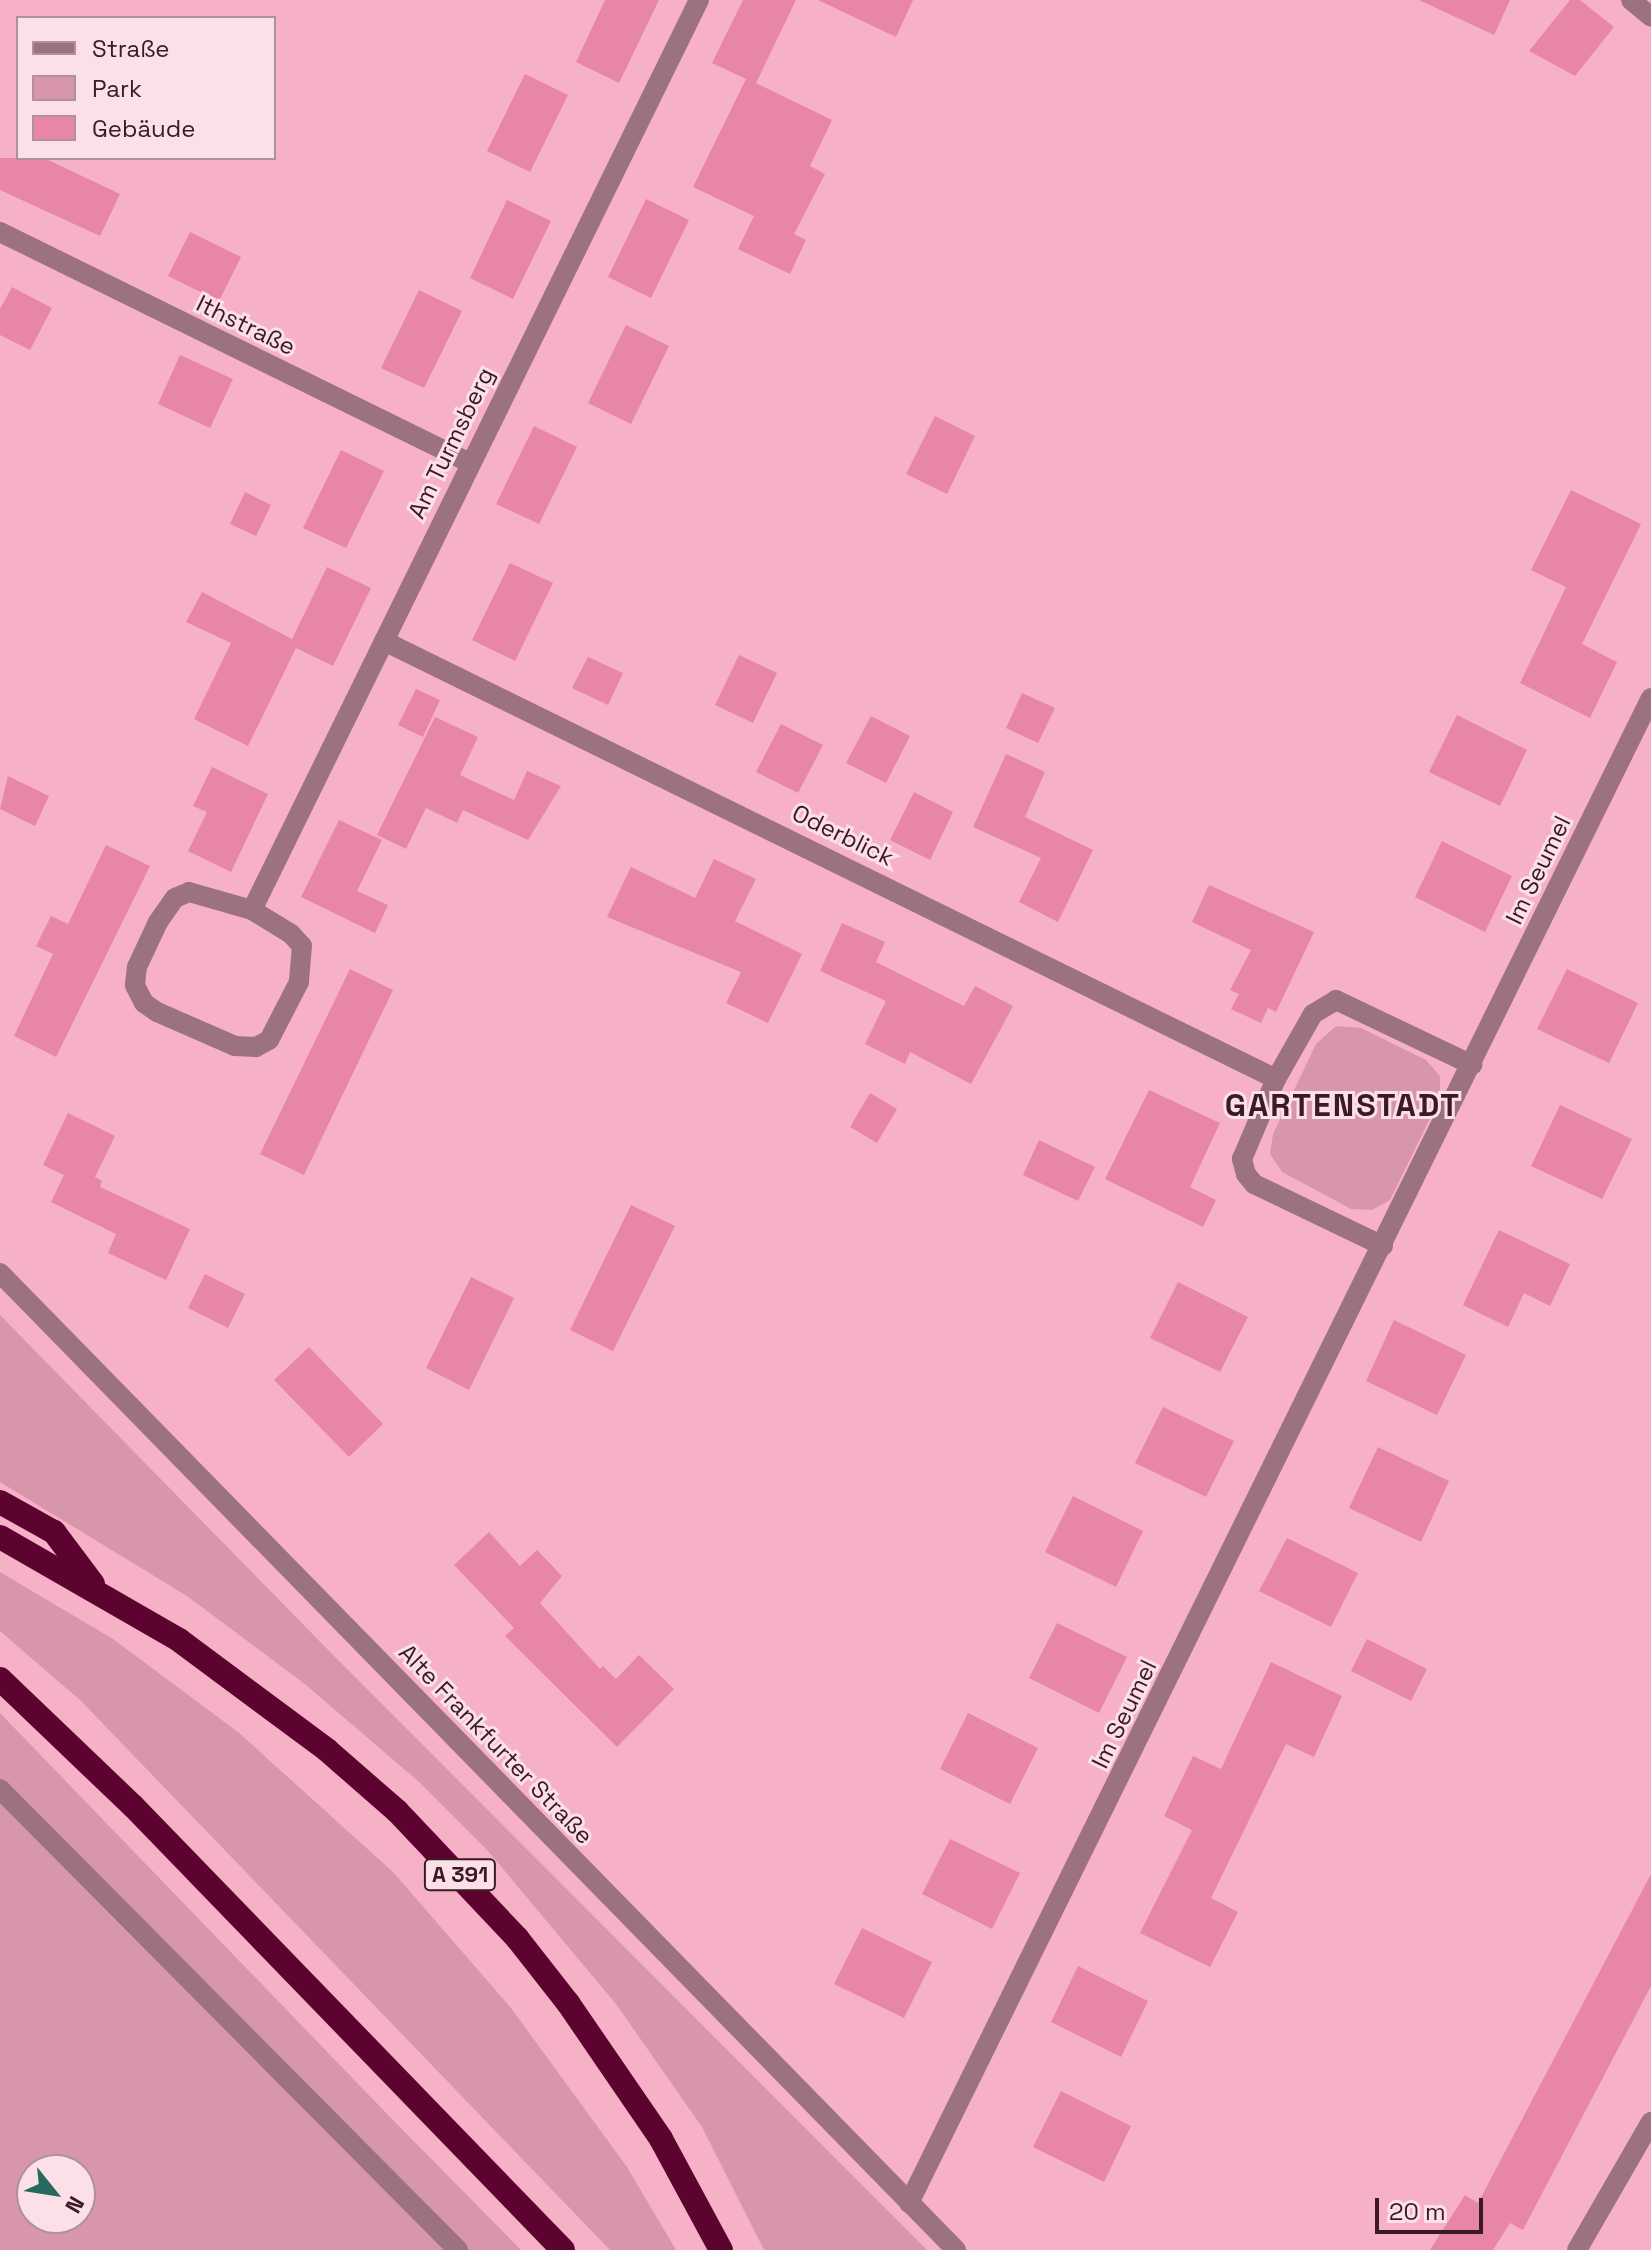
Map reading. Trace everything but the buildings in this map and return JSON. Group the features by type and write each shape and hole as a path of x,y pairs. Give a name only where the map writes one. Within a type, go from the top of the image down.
{"highway":[{"path":"0,1502 54,1532 100,1592"},
{"name":"A 391","path":"0,1537 179,1640 327,1750 462,1877 517,1938 616,2070 721,2250"},
{"path":"0,1679 133,1806 563,2250"}],"street":[{"name":"Am Turmsberg","path":"252,910 699,0"},
{"path":"1631,0 1651,17"},
{"name":"Ithstraße","path":"0,232 470,463"},
{"name":"Oderblick","path":"384,641 1276,1079"},
{"name":"Im Seumel","path":"909,2203 1651,698"},
{"path":"207,894 252,910 302,946 299,982 269,1040 256,1047 235,1046 144,1003 135,985 137,967 175,898 207,894"},
{"path":"1383,1246 1254,1184 1246,1174 1242,1159 1276,1079 1313,1014 1336,1000 1472,1065"},
{"name":"Alte Frankfurter Straße","path":"0,1273 956,2250"},
{"path":"0,1789 458,2250"},
{"path":"1577,2250 1651,2122"}],"green space":[{"path":"1336,1026 1361,1028 1426,1060 1440,1076 1440,1098 1390,1200 1372,1210 1351,1209 1282,1172 1270,1154 1273,1134 1316,1044"},
{"path":"0,1315 339,1661 927,2250 764,2250 702,2127 616,2004 488,1851 418,1781 306,1685 187,1596 0,1482"},
{"path":"0,1572 113,1639 238,1732 393,1872 511,2008 627,2167 676,2250 610,2250 81,1701 0,1631"},
{"path":"0,1713 391,2118 521,2250 0,2250"}],"district":[{"name":"GARTENSTADT","path":"1343,1105"}]}
